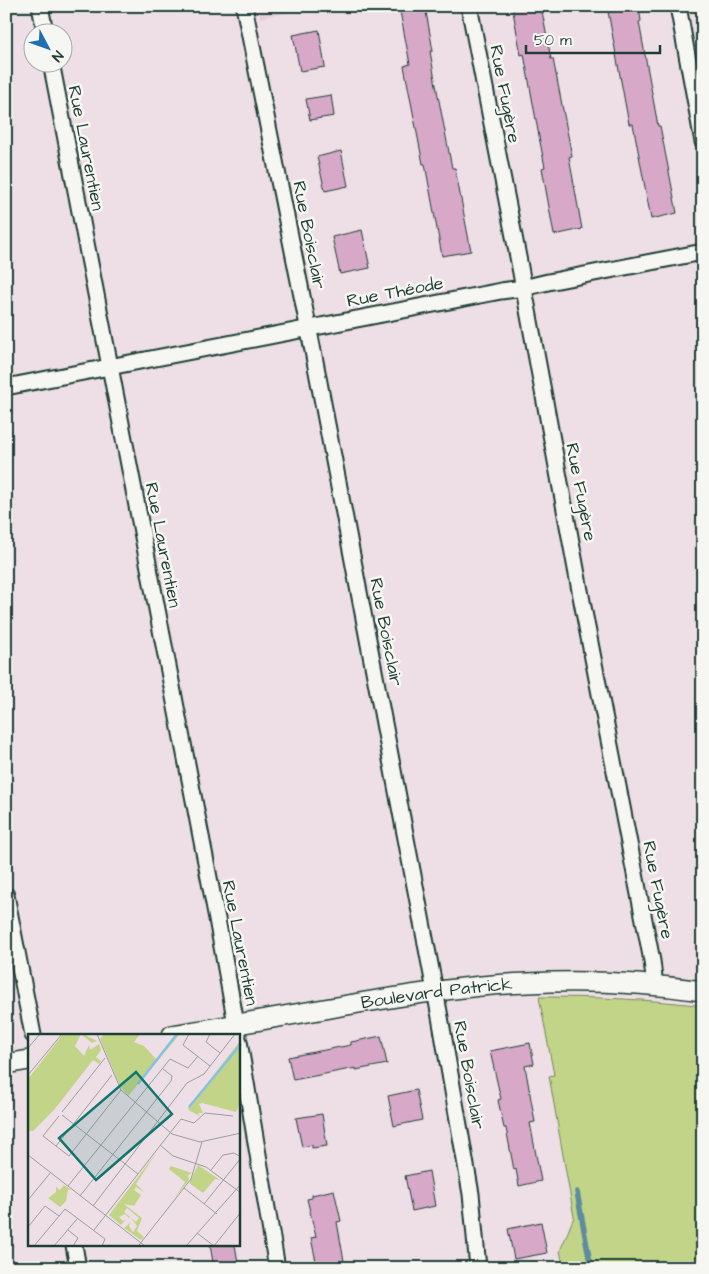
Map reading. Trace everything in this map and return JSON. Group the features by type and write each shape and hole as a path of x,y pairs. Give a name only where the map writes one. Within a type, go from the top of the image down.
{"street":[{"path":"40,6 43,22"},
{"name":"Rue Boisclair","path":"244,6 316,366 440,1017 471,1194 478,1268"},
{"name":"Rue Fugère","path":"469,6 652,961 655,986"},
{"path":"678,6 703,142"},
{"name":"Rue Laurentien","path":"53,72 217,919 237,1034"},
{"name":"Rue Théode","path":"6,387 703,252"},
{"path":"6,895 33,1034"},
{"name":"Boulevard Patrick","path":"237,1034 434,991 529,983 568,982 655,986 703,991"},
{"name":"Rue Laurentien","path":"240,1052 277,1268"},
{"path":"6,1064 28,1060"},
{"path":"74,1246 78,1268"}],"shaded area":[{"path":"258,6 322,6 260,18"}],"green space":[{"path":"539,997 621,999 703,1006 703,1268 564,1268 560,1251 574,1217 549,1076 554,1075"}],"building":[{"path":"399,6 425,6 433,51 430,51 435,80 471,251 442,256 404,66 410,64"},
{"path":"512,6 541,6 572,156 569,157 582,229 554,235 542,168 545,167 524,54 521,55"},
{"path":"607,6 639,6 641,21 639,22 658,126 660,126 677,213 651,219 633,124 629,124"},
{"path":"319,30 325,67 300,71 293,35"},
{"path":"331,95 334,116 310,120 306,99"},
{"path":"341,151 348,186 325,191 317,157"},
{"path":"362,230 370,268 340,274 332,237"},
{"path":"381,1036 387,1064 293,1080 288,1057 351,1045 351,1042"},
{"path":"530,1043 534,1064 525,1066 535,1122 530,1123 541,1181 519,1186 506,1128 504,1128 498,1100 501,1099 490,1051"},
{"path":"416,1090 422,1120 394,1126 388,1096"},
{"path":"322,1114 327,1146 312,1148 312,1145 302,1147 296,1118"},
{"path":"429,1171 435,1206 412,1211 405,1176"},
{"path":"334,1190 341,1221 337,1222 344,1261 317,1266 311,1238 316,1237 307,1199 312,1198 312,1195"},
{"path":"541,1222 547,1253 514,1259 508,1229"},
{"path":"210,1246 235,1246 239,1268 214,1268"}],"waterway":[{"path":"577,1192 591,1268"}]}
